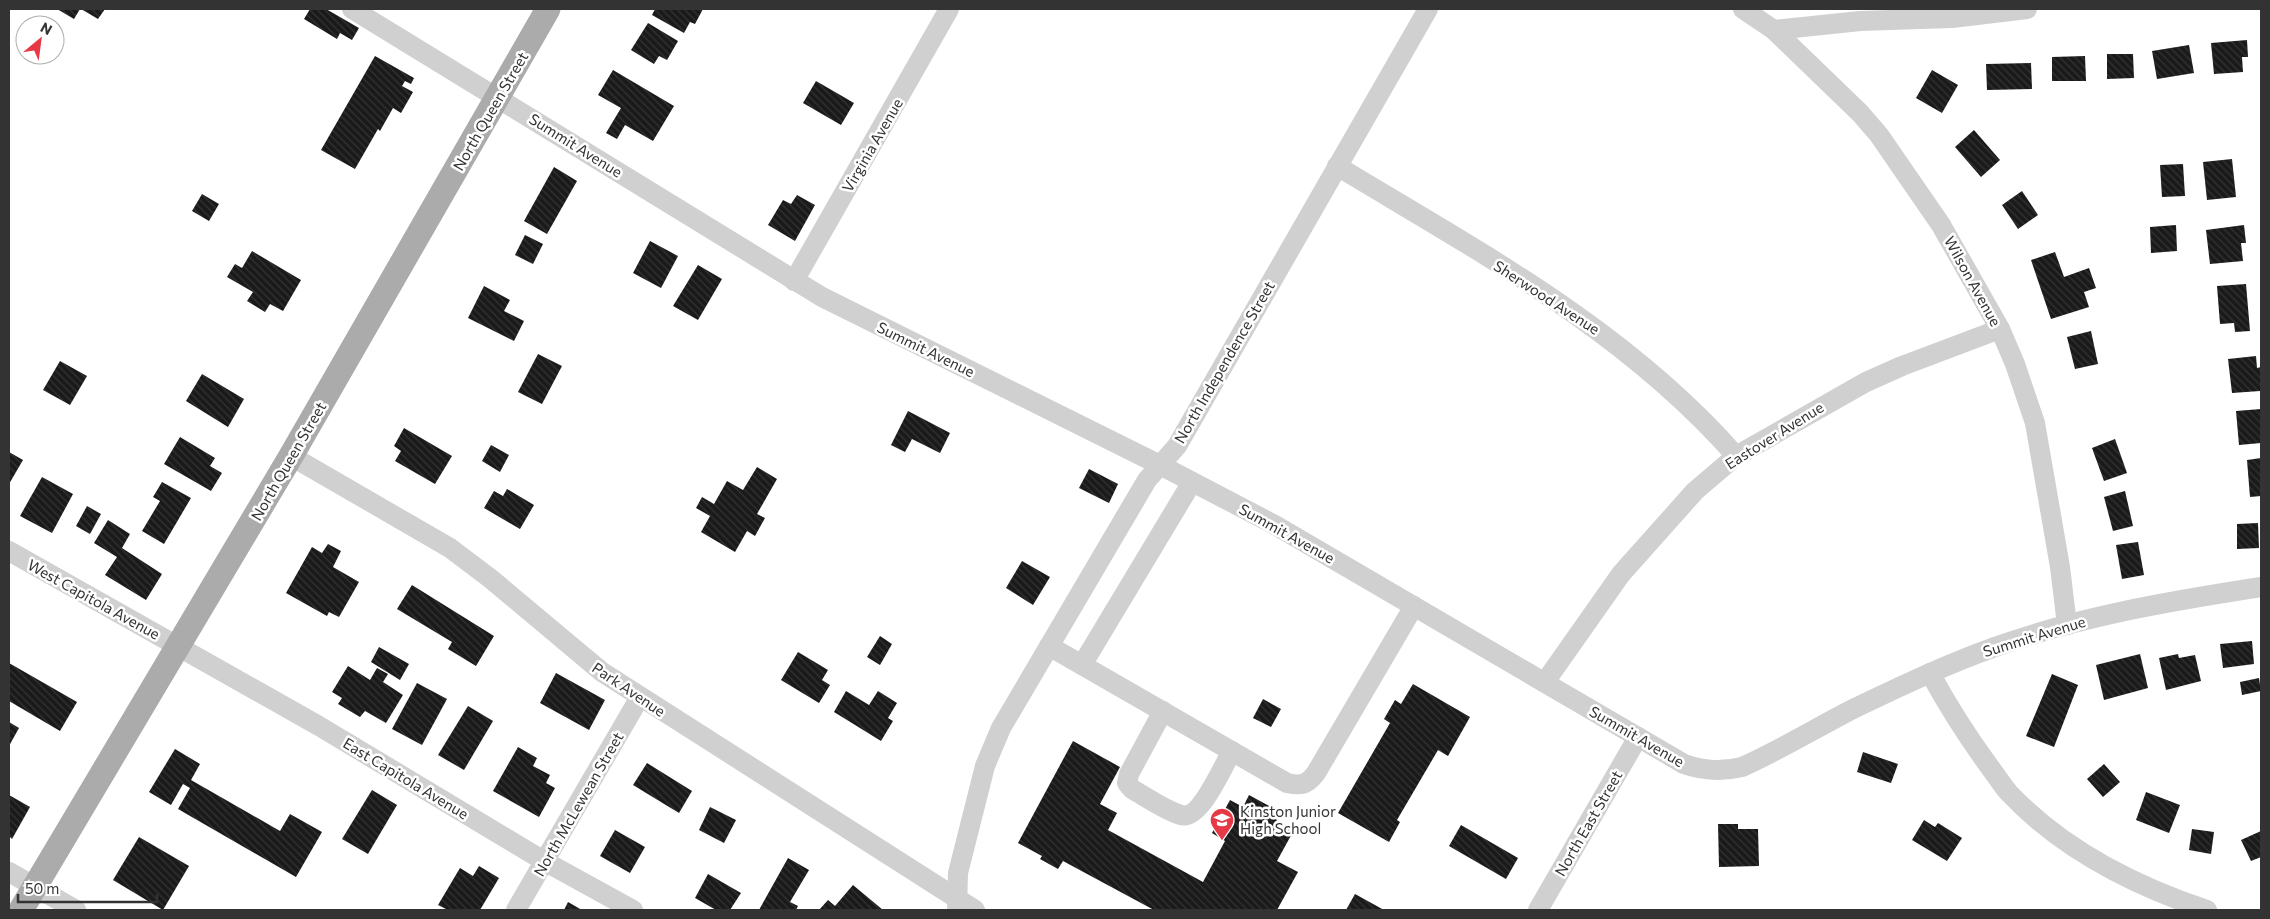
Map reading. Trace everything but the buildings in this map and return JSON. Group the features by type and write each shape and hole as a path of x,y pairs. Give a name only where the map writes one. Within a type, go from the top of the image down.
{"main road":[{"name":"North Queen Street","path":"21,910 291,456 548,9"}],"street":[{"name":"Summit Avenue","path":"352,9 831,302 1160,465 1273,524 1684,764 1704,770 1727,771 1755,761 1853,710 1930,674 1995,647 2067,625 2138,607 2261,587"},
{"name":"Virginia Avenue","path":"794,281 949,9"},
{"name":"North Independence Street","path":"957,905 958,873 985,766 1002,728 1147,480 1178,446 1428,9"},
{"name":"Wilson Avenue","path":"1743,9 1774,30 1860,113 1879,135 1941,225 2000,329 2015,364 2035,423 2060,567 2067,625"},
{"path":"1774,30 1860,22 1952,18 2027,9"},
{"name":"Sherwood Avenue","path":"1338,166 1598,329 1636,360 1715,432 1736,456"},
{"name":"Eastover Avenue","path":"1545,682 1621,574 1695,491 1736,456 1866,382 1910,362 2000,329"},
{"name":"Park Avenue","path":"291,456 450,548 491,579 602,672 957,905 975,910"},
{"path":"1082,665 1192,482"},
{"name":"West Capitola Avenue","path":"9,551 179,647"},
{"path":"1049,646 1287,783 1301,786 1310,781 1414,606"},
{"name":"East Capitola Avenue","path":"179,647 319,726 544,860 633,910"},
{"path":"1930,674 1963,731 2009,793 2051,830 2094,860 2174,899 2207,910"},
{"name":"North McLewean Street","path":"516,910 640,697"},
{"path":"1163,711 1129,774 1127,783 1132,789 1182,816 1195,813 1203,804 1232,751"},
{"name":"North East Street","path":"1538,910 1638,737"},
{"path":"9,872 76,910"}],"place":[{"name":"Kinston Junior High School","path":"1222,841"}]}
